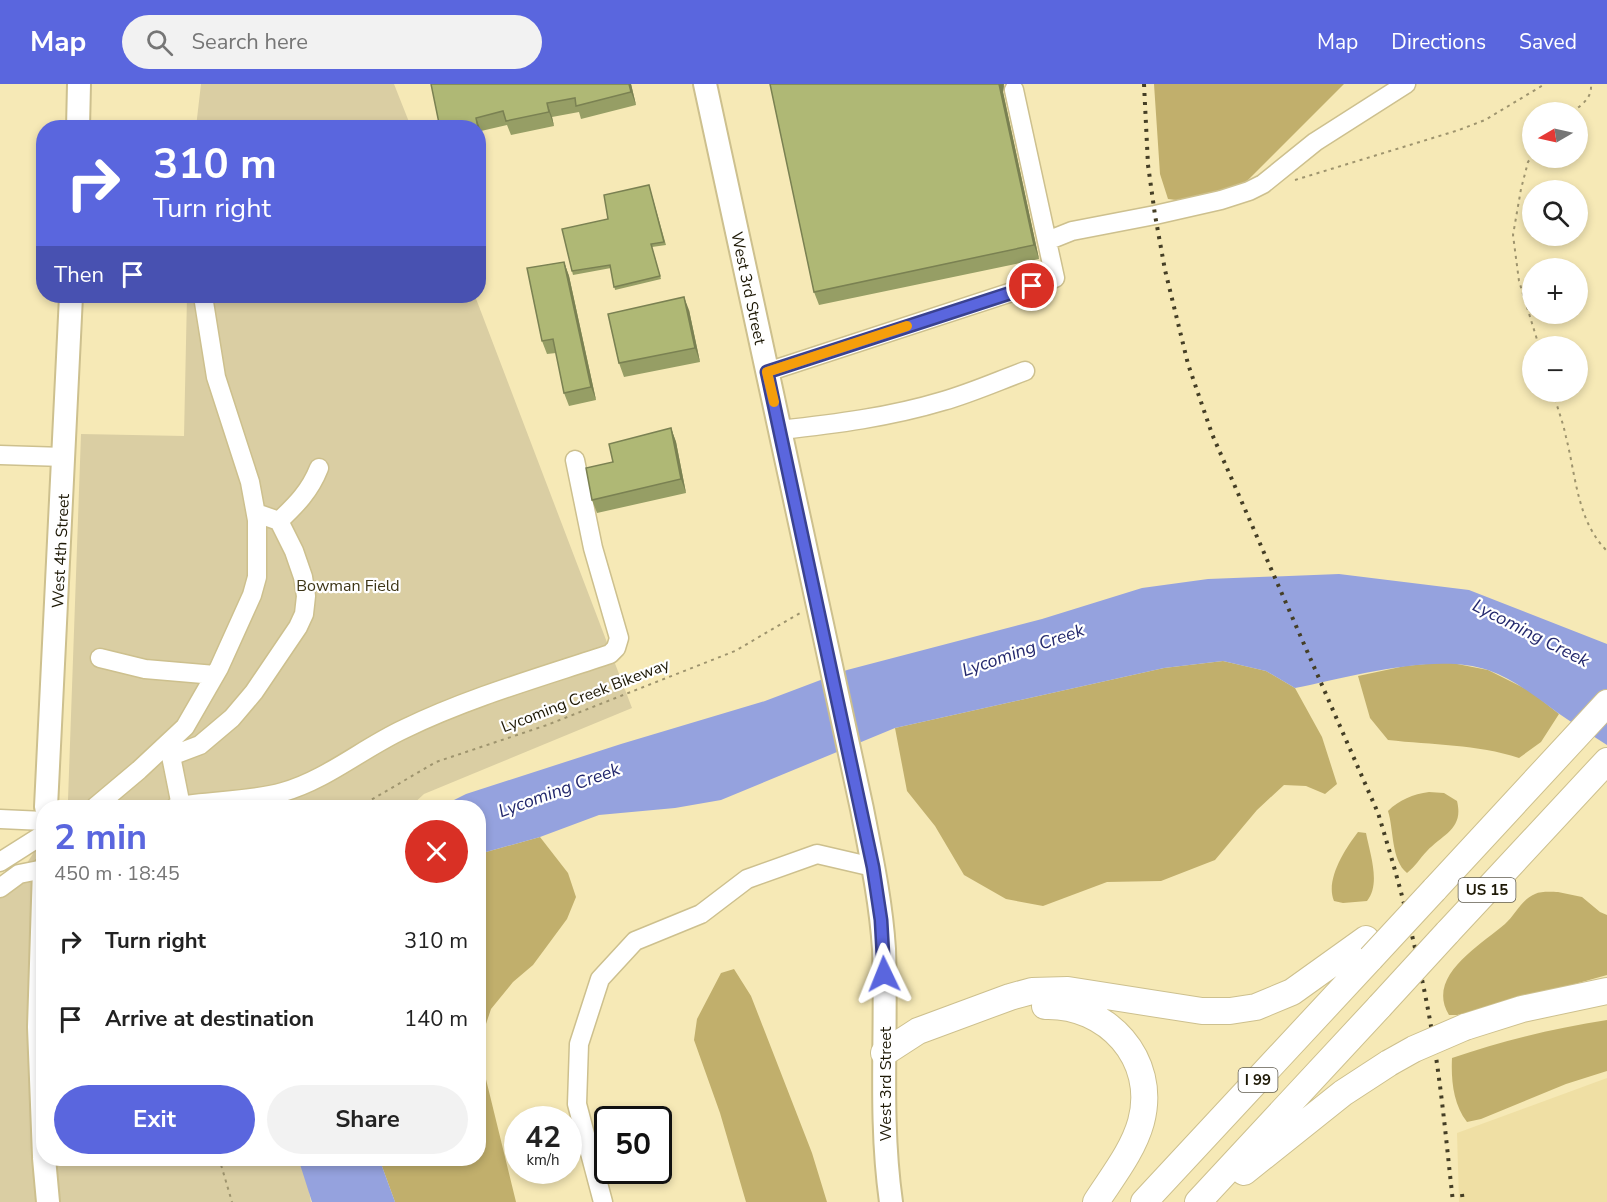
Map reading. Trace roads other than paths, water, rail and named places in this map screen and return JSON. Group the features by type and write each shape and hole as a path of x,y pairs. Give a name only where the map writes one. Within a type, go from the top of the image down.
{"highway":[{"path":"884,1053 918,1031 1032,990 1068,990 1202,1011 1230,1011 1256,1007 1292,993 1369,948 1434,890 1607,703"},
{"name":"US 15","path":"1198,1202 1607,761"},
{"name":"I 99","path":"1144,1202 1369,948"},
{"path":"1207,1202 1318,1111 1389,1063 1414,1049 1465,1027 1522,1009 1607,991"},
{"path":"884,1053 924,1047 1035,1007 1066,1007 1088,1013 1107,1024 1124,1041 1136,1059 1142,1080 1143,1109 1134,1140 1096,1202"}],"main road":[{"path":"78,120 79,84"},
{"name":"West 3rd Street","path":"705,84 873,867 884,947 885,1140 891,1202"},
{"name":"West 4th Street","path":"46,800 71,303"},
{"path":"45,1166 48,1202"}],"street":[{"path":"1047,241 1072,231 1221,200 1250,191 1263,184 1315,142 1407,84"},
{"path":"767,372 1055,278 1014,90"},
{"path":"104,800 170,750 215,675 252,595 257,577 256,513 250,482 216,377 205,303"},
{"path":"780,430 844,423 944,401 1025,371"},
{"path":"0,454 64,457"},
{"path":"229,800 263,796 298,787 406,727 487,696 610,654 616,648 619,639 593,548 575,460"},
{"path":"279,520 297,505 313,484 319,468"},
{"path":"170,750 200,745 232,718 254,692 298,627 304,614 306,596 303,576 294,551 279,520 256,513"},
{"path":"100,658 146,669 215,675"},
{"path":"170,750 177,800"},
{"path":"0,819 36,821"},
{"path":"0,862 36,839"},
{"path":"603,1202 578,1104 579,1044 600,979 635,941 701,914 747,879 817,854 873,867"},
{"path":"0,888 19,874 36,871"}],"water":[{"name":"Lycoming Creek","path":"1339,574 1469,590 1607,644 1607,745 1516,683 1488,670 1467,665 1418,665 1392,668 1295,688 1266,671 1223,661 1164,668 895,728 721,800 675,808 599,815 540,837 486,852 486,800 454,800 466,794 621,744 765,701 847,670 1042,619 1142,588 1208,579"},
{"path":"301,1166 382,1166 395,1202 312,1202"}],"railway":[{"path":"1144,84 1148,165 1155,215 1165,270 1188,364 1212,434 1378,813 1397,876 1421,973 1433,1038 1453,1202"},
{"path":"1462,1194 1463,1202"}],"park label":[{"name":"Bowman Field","path":"348,585"}]}
